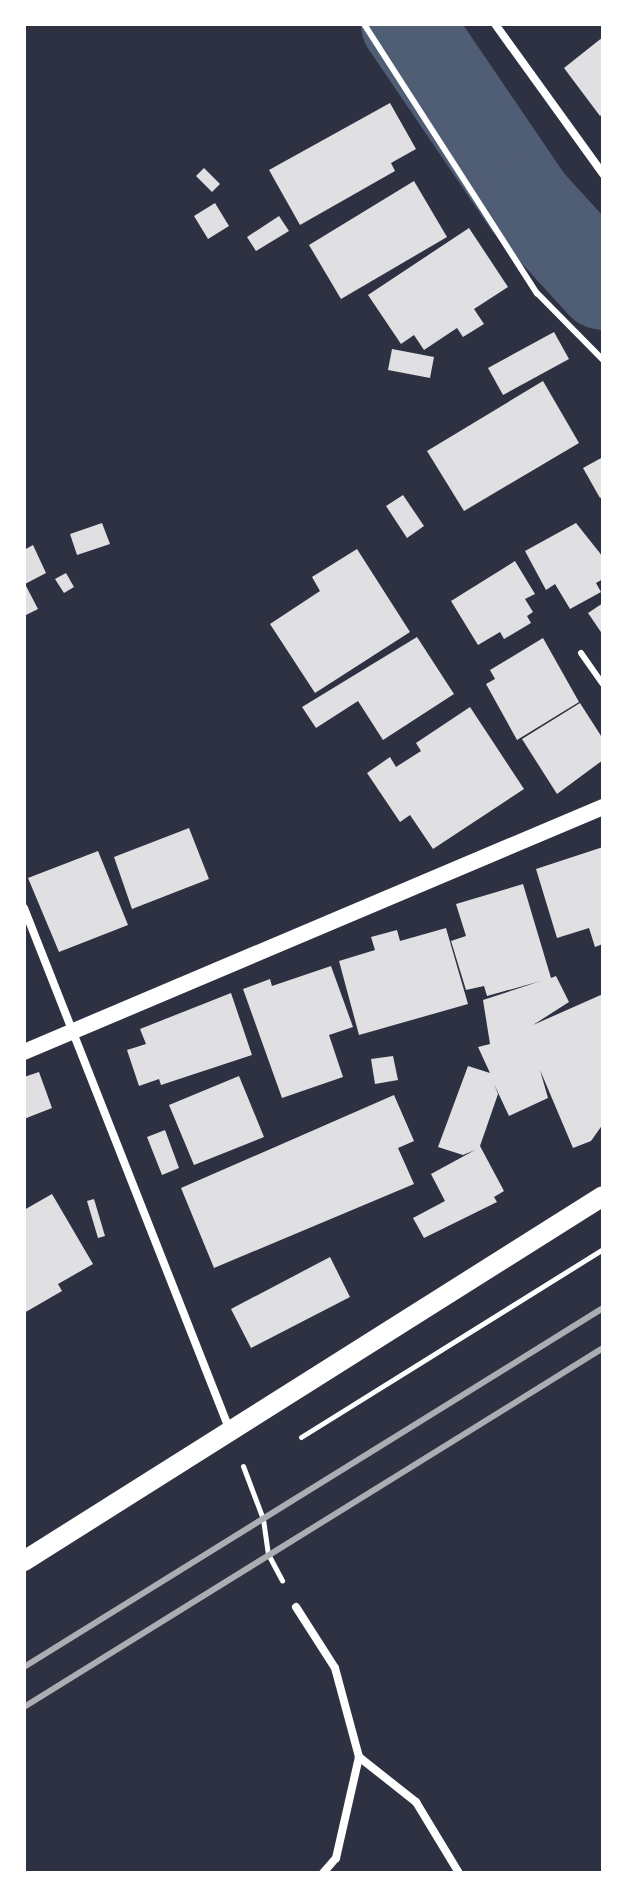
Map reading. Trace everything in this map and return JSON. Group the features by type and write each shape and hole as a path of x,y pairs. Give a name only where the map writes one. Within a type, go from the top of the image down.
{"main road":[{"path":"24,1052 603,807"},
{"path":"24,1561 603,1196"}],"street":[{"path":"495,24 603,174"},
{"path":"24,908 230,1431"},
{"path":"296,1607 335,1668 359,1757 336,1858 323,1873"},
{"path":"359,1757 416,1802 459,1873"}],"lane":[{"path":"364,24 537,293 603,360"},
{"path":"581,653 603,684"}],"path":[{"path":"301,1437 603,1249"},
{"path":"230,1431 263,1519 268,1554 296,1607"}],"building":[{"path":"603,37 603,114 600,116 564,68"},
{"path":"390,103 416,149 391,163 395,171 300,225 269,170"},
{"path":"204,168 220,184 212,192 196,176"},
{"path":"414,181 447,237 341,299 309,245"},
{"path":"215,203 229,226 208,239 194,216"},
{"path":"279,216 289,231 256,251 247,237"},
{"path":"469,228 508,287 474,309 484,324 463,337 457,328 424,350 414,335 401,344 368,295"},
{"path":"554,332 569,359 503,395 488,368"},
{"path":"392,349 434,357 430,378 388,370"},
{"path":"543,381 579,443 464,511 427,451"},
{"path":"603,457 603,497 600,498 583,468"},
{"path":"403,495 424,526 407,538 386,506"},
{"path":"102,523 110,544 77,555 70,534"},
{"path":"576,523 603,557 603,579 596,583 601,592 570,609 555,584 546,590 525,551"},
{"path":"33,545 46,573 25,584 38,609 24,616 24,550"},
{"path":"357,549 410,632 315,693 270,624 320,591 312,577"},
{"path":"515,561 535,594 525,599 533,612 527,616 531,623 504,639 500,632 478,645 451,601"},
{"path":"66,573 74,587 64,593 55,579"},
{"path":"603,603 603,635 588,613"},
{"path":"417,637 454,694 383,740 358,701 316,728 302,707"},
{"path":"543,638 579,702 517,740 486,684 495,679 490,670"},
{"path":"580,703 603,739 603,760 557,794 522,739"},
{"path":"470,707 524,789 433,849 410,815 400,822 367,773 390,757 396,767 421,751 416,743"},
{"path":"189,828 209,879 132,909 114,857"},
{"path":"603,847 603,944 595,947 589,928 557,938 536,869"},
{"path":"98,851 128,925 59,952 28,878"},
{"path":"523,884 551,978 556,976 569,1002 533,1025 603,994 603,1124 591,1141 573,1148 540,1070 548,1098 509,1116 494,1084 498,1094 480,1146 504,1191 494,1197 497,1202 424,1238 413,1218 445,1201 431,1174 475,1150 463,1155 438,1147 468,1066 490,1073 478,1047 490,1044 483,1000 541,981 487,996 484,986 466,990 451,941 466,936 456,904"},
{"path":"446,928 468,1004 359,1035 339,961 375,950 371,937 397,930 400,941"},
{"path":"331,966 353,1027 329,1035 343,1077 282,1098 243,989 270,979 272,986"},
{"path":"231,993 252,1055 161,1085 159,1079 139,1086 127,1050 146,1044 140,1029"},
{"path":"393,1056 398,1080 375,1084 371,1059"},
{"path":"39,1072 52,1108 24,1119 24,1077"},
{"path":"239,1076 264,1137 194,1165 169,1105"},
{"path":"394,1095 414,1141 398,1148 414,1184 214,1268 181,1188"},
{"path":"165,1130 179,1168 162,1175 147,1137"},
{"path":"52,1194 93,1264 58,1284 62,1291 24,1313 24,1210"},
{"path":"94,1199 105,1236 98,1238 87,1201"},
{"path":"330,1257 350,1297 251,1348 231,1309"}],"waterway":[{"path":"407,24 528,202 603,284"}],"railway":[{"path":"24,1667 603,1308"},
{"path":"24,1707 603,1348"}]}
